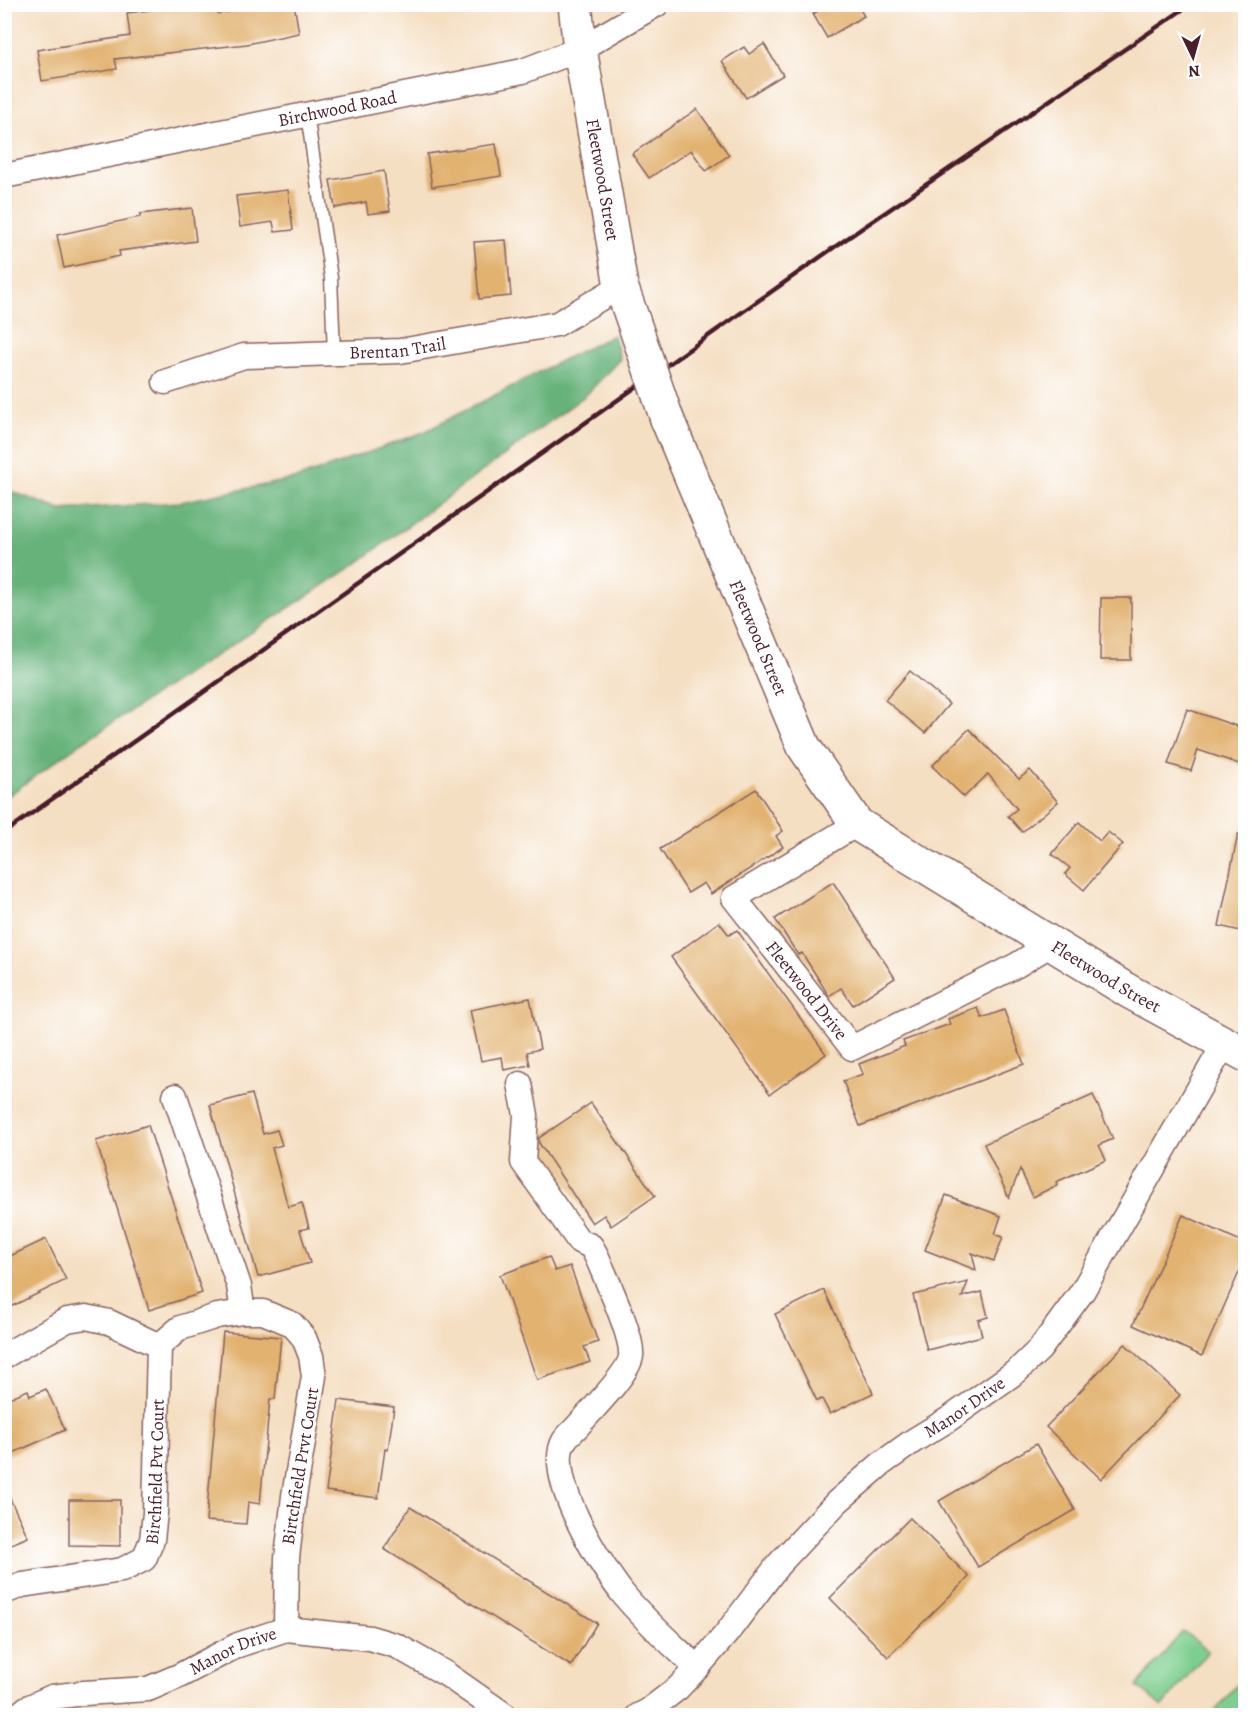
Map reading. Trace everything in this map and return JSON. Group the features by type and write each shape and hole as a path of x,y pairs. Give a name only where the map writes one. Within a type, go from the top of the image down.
{"street":[{"name":"Fleetwood Street","path":"575,4 580,49 621,286 667,419 804,747 857,824 1130,992 1235,1049"},
{"name":"Birchwood Road","path":"4,176 523,71 580,49 657,4"},
{"name":"Brentan Trail","path":"165,382 244,356 400,351 557,324 621,286"},
{"name":"Fleetwood Drive","path":"857,824 734,898 852,1048 1017,965 1051,944"},
{"name":"Manor Drive","path":"638,1716 678,1688 697,1668 778,1565 837,1502 881,1464 1017,1371 1040,1349 1082,1292 1235,1049"},
{"path":"520,1084 526,1114 523,1162 579,1241 591,1246 629,1338 630,1347 631,1357 619,1377 563,1442 560,1459 561,1478 574,1514 622,1593 697,1668"},
{"path":"4,1356 67,1320 86,1317 109,1322 159,1346 180,1329 217,1316 243,1312 239,1286 175,1096"},
{"name":"Birtchfield Prvt Court","path":"243,1312 262,1312 292,1324 304,1338 311,1356 314,1376 286,1558 286,1629"},
{"name":"Birchfield Pvt Court","path":"4,1592 22,1585 122,1570 144,1559 153,1540 155,1513 159,1346"},
{"name":"Manor Drive","path":"17,1716 27,1708 52,1697 148,1689 180,1676 238,1645 286,1629 370,1638 397,1646 446,1674 506,1716"}],"lane":[{"path":"307,114 331,278 334,353"}],"green space":[{"path":"614,335 620,359 586,395 352,567 81,743 5,798 5,489 61,510 180,502 299,478 424,432"},
{"path":"1183,1631 1208,1651 1162,1707 1137,1686"},
{"path":"1242,1679 1245,1683 1245,1715 1212,1715"}],"building":[{"path":"196,4 217,4 218,14 266,4 294,4 299,33 247,44 115,59 117,69 42,81 37,50 130,36 127,13"},
{"path":"830,4 857,4 864,16 827,38 813,14"},
{"path":"764,44 783,75 746,98 722,61 744,47 749,54"},
{"path":"697,109 729,155 706,171 691,150 649,178 632,154"},
{"path":"496,144 501,176 432,187 427,154"},
{"path":"384,171 390,211 368,214 366,202 335,208 330,180"},
{"path":"288,190 293,230 275,232 273,222 240,227 236,196"},
{"path":"192,208 196,241 119,251 120,256 64,268 57,235 140,217 140,214"},
{"path":"506,240 511,296 479,299 474,242"},
{"path":"1101,598 1131,598 1131,660 1100,660"},
{"path":"910,671 949,704 925,733 885,700"},
{"path":"1187,709 1245,729 1245,766 1198,750 1191,771 1168,764"},
{"path":"969,729 1019,779 1030,770 1058,802 1022,832 1008,816 1017,809 988,774 964,797 932,766"},
{"path":"756,789 783,831 776,836 783,847 711,894 704,883 688,893 660,849"},
{"path":"1079,822 1100,841 1108,832 1123,844 1084,890 1065,874 1070,868 1052,854"},
{"path":"1238,834 1245,835 1245,932 1219,926"},
{"path":"833,882 895,978 853,1005 841,988 829,996 802,953 798,955 775,919"},
{"path":"719,922 729,935 737,930 826,1054 770,1094 671,957"},
{"path":"530,998 540,1049 527,1052 530,1065 504,1070 502,1057 481,1061 470,1010"},
{"path":"978,1008 982,1018 1004,1010 1024,1064 860,1126 843,1081 863,1074 859,1064 905,1046 903,1041 950,1024 948,1019"},
{"path":"252,1094 263,1134 277,1130 282,1145 272,1148 288,1207 302,1203 309,1228 300,1230 310,1263 258,1277 210,1105"},
{"path":"1093,1095 1113,1139 1099,1145 1106,1160 1056,1182 1057,1185 1033,1197 1020,1169 1009,1198 984,1144"},
{"path":"591,1103 655,1196 611,1226 604,1215 592,1223 539,1143 539,1138"},
{"path":"148,1125 202,1293 149,1310 96,1141"},
{"path":"946,1195 1001,1216 995,1234 1003,1237 994,1261 972,1253 976,1270 925,1250"},
{"path":"1183,1215 1245,1243 1245,1259 1202,1356 1133,1325"},
{"path":"46,1239 66,1280 4,1310 4,1259"},
{"path":"549,1257 555,1271 570,1266 598,1342 584,1347 590,1362 537,1380 500,1275"},
{"path":"968,1282 962,1297 982,1292 988,1317 978,1320 982,1336 927,1350 913,1295"},
{"path":"824,1290 873,1393 830,1414 822,1399 817,1401 775,1314"},
{"path":"223,1332 281,1337 275,1399 270,1399 260,1504 248,1502 246,1524 206,1521"},
{"path":"1125,1344 1180,1395 1101,1479 1046,1427"},
{"path":"46,1389 65,1430 4,1457 4,1400 28,1390 30,1396"},
{"path":"339,1400 394,1407 378,1498 326,1491"},
{"path":"1036,1444 1075,1510 978,1567 939,1501"},
{"path":"4,1486 28,1537 4,1547"},
{"path":"69,1500 120,1500 120,1546 69,1545"},
{"path":"410,1507 597,1623 571,1666 384,1549"},
{"path":"910,1518 969,1577 888,1657 830,1598"}],"railway":[{"path":"4,833 836,246 1191,4"}]}
